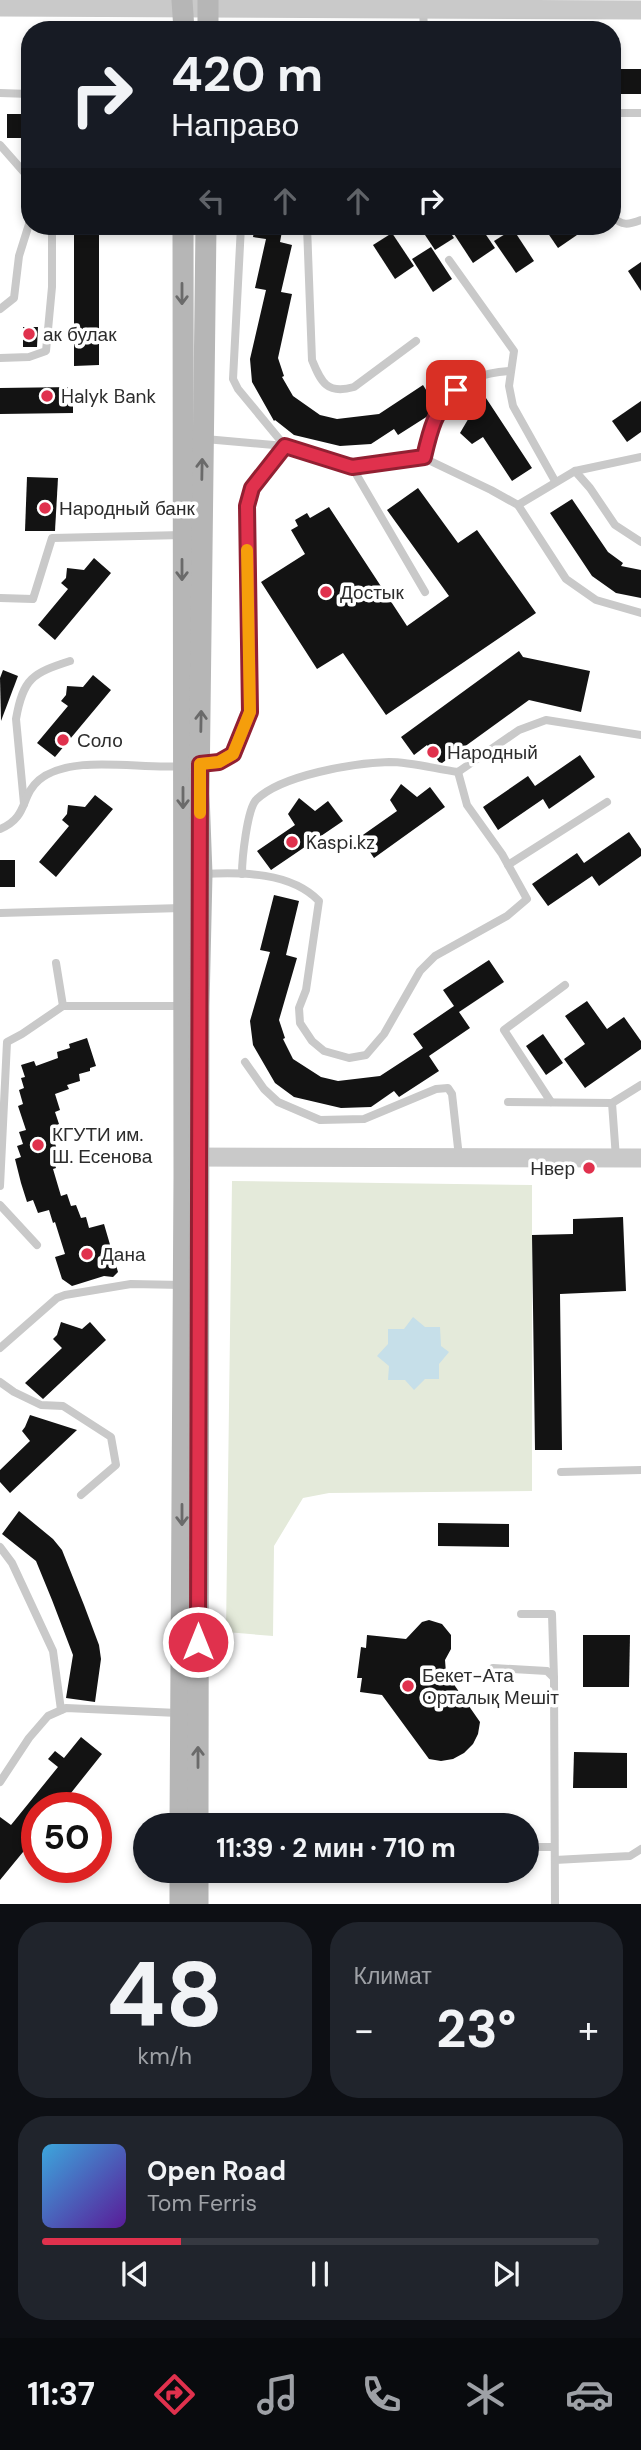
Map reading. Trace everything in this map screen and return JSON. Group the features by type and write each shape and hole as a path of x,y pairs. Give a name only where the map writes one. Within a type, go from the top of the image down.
{"main road":[{"path":"181,1813 189,1713 193,875 192,536 181,436 183,235"},
{"path":"192,536 203,439 206,235"},
{"path":"189,1713 197,1813"},
{"path":"180,1883 180,1904"},
{"path":"198,1883 198,1904"}],"street":[{"path":"0,7 182,4 208,13 510,5 641,10"},
{"path":"191,1157 641,1158"}],"lane":[{"path":"423,9 424,21"},
{"path":"0,93 21,94"},
{"path":"621,113 641,113"},
{"path":"0,145 21,169"},
{"path":"621,223 628,225 641,220"},
{"path":"0,309 15,298 19,256 26,235"},
{"path":"0,358 29,357 46,351 52,288 52,235"},
{"path":"241,235 233,379 238,389 285,446"},
{"path":"307,235 312,359 320,379 332,390 341,391 354,387 416,341"},
{"path":"449,260 514,351 509,371 513,406 555,481"},
{"path":"424,457 432,423 445,400 467,380 486,372 509,371"},
{"path":"181,436 285,446 352,467 424,457 518,505 566,579 596,600 641,613"},
{"path":"0,829 12,824 37,782 49,773 64,768 134,764 165,767 192,765 219,762 233,754 250,712 247,506 252,488 285,446"},
{"path":"518,505 575,471 641,457"},
{"path":"352,467 425,592"},
{"path":"575,471 615,525 641,542"},
{"path":"0,598 33,599 52,538 192,536"},
{"path":"24,807 16,719 18,708 34,675 70,661"},
{"path":"242,874 242,853 254,802 277,784 318,772 389,762 458,772 519,730 546,720 641,735"},
{"path":"193,875 242,874 288,881 310,892 319,901 306,990 299,1008 300,1023 312,1041 324,1051 349,1058 366,1055 384,1034 420,971 435,956 507,916 527,899 508,864 467,805 458,772"},
{"path":"508,864 607,802"},
{"path":"0,914 192,907"},
{"path":"56,963 63,1006"},
{"path":"551,1102 504,1030 565,985"},
{"path":"0,1186 7,1042 63,1006 191,1006"},
{"path":"245,1062 264,1089 278,1102 320,1120 364,1119 436,1089 448,1088 452,1094 459,1157"},
{"path":"508,1101 612,1103 641,1085"},
{"path":"612,1103 617,1158"},
{"path":"0,1205 37,1245"},
{"path":"0,1348 57,1298 65,1295 131,1283 191,1285"},
{"path":"0,1382 41,1405 63,1406 111,1437 116,1465 81,1494"},
{"path":"561,1472 641,1470"},
{"path":"0,1547 12,1563 53,1651 61,1710"},
{"path":"521,1614 552,1614 555,1904"},
{"path":"492,1668 547,1671 554,1678"},
{"path":"0,1782 29,1738 48,1716 66,1707 189,1713"},
{"path":"539,1847 554,1847"},
{"path":"555,1860 630,1856 641,1849"}],"green space":[{"path":"232,1181 532,1185 532,1491 329,1493 303,1498 274,1546 273,1636 226,1632"}],"water":[{"path":"413,1317 425,1327 440,1327 441,1346 449,1352 439,1364 439,1379 425,1379 414,1390 405,1380 388,1380 389,1366 377,1356 388,1344 388,1329 404,1329"}],"building":[{"path":"621,69 641,69 641,94 621,94"},
{"path":"7,114 21,114 21,138 7,138"},
{"path":"74,235 99,235 99,365 74,366"},
{"path":"281,235 280,242 292,245 281,292 292,294 278,358 284,376 282,377 293,396 320,415 337,419 379,414 423,385 435,404 431,414 398,435 394,429 371,444 340,446 294,435 274,421 252,382 250,359 266,290 255,288 266,239 253,237"},
{"path":"393,235 414,266 395,279 373,245"},
{"path":"425,235 452,235 454,238 435,250"},
{"path":"455,235 486,235 495,248 473,263"},
{"path":"504,235 517,235 534,261 516,273 494,241"},
{"path":"549,235 577,235 558,248"},
{"path":"431,247 452,279 433,292 412,259"},
{"path":"641,262 641,291 628,271"},
{"path":"23,327 38,327 37,347 23,347"},
{"path":"73,387 73,413 0,414 0,388"},
{"path":"484,395 532,468 512,481 483,437 472,444 460,433 470,416 464,408"},
{"path":"641,401 641,432 627,442 612,421"},
{"path":"27,477 58,478 55,531 25,531"},
{"name":"Достык","path":"418,488 458,543 477,530 536,613 386,715 343,653 317,669 261,582 305,554 291,530 298,526 295,520 307,513 310,518 329,507 407,626 449,596 387,510"},
{"path":"572,499 608,552 623,563 621,566 641,570 641,598 616,593 592,576 550,513"},
{"path":"94,558 111,573 55,640 38,625 68,589 61,583 66,578 67,568 84,570"},
{"path":"519,651 523,657 590,671 581,712 529,700 442,763 427,745 414,755 401,737"},
{"path":"3,670 18,676 1,721 0,678"},
{"path":"93,675 111,690 55,757 37,743 68,706 61,701 66,695 67,686 83,687"},
{"path":"580,755 595,777 549,809 543,799 498,830 483,807 528,776 535,786"},
{"path":"401,784 417,797 430,787 445,807 374,858 360,837 397,811 390,800"},
{"path":"95,795 113,809 56,877 39,862 69,826 62,820 67,814 68,805 85,807"},
{"path":"299,798 315,811 328,801 343,821 271,870 257,851 295,825 288,814"},
{"path":"629,832 641,849 641,856 599,886 592,876 548,906 532,884 577,853 584,863"},
{"path":"0,860 15,860 15,887 0,887"},
{"path":"274,895 299,901 286,955 297,958 279,1020 285,1038 283,1039 293,1059 321,1077 338,1081 380,1076 423,1048 413,1034 454,1006 443,990 489,960 504,982 459,1012 470,1028 429,1056 439,1071 399,1097 394,1091 371,1107 341,1108 294,1097 275,1083 253,1045 250,1021 270,952 260,950"},
{"path":"587,1001 607,1029 624,1017 641,1041 641,1049 585,1088 564,1059 585,1044 565,1016"},
{"path":"543,1034 563,1063 546,1075 526,1046"},
{"name":"КГУТИ им. Ш. Есенова","path":"87,1038 96,1066 79,1074 80,1081 67,1085 69,1089 55,1094 60,1110 55,1112 59,1124 54,1126 58,1138 54,1140 58,1153 52,1155 56,1168 53,1169 61,1196 67,1194 71,1206 76,1205 81,1218 86,1217 89,1228 104,1224 118,1272 113,1277 104,1276 72,1286 62,1279 55,1257 65,1254 55,1222 53,1223 49,1210 38,1213 33,1200 27,1202 21,1183 15,1159 21,1157 17,1146 23,1144 19,1132 26,1130 18,1106 23,1104 19,1090 24,1088 21,1078 25,1077 21,1065 34,1061 36,1066 58,1058 57,1052 70,1048 69,1044"},
{"path":"623,1217 626,1291 560,1294 562,1450 535,1450 532,1235 573,1234 573,1219"},
{"path":"61,1322 82,1329 90,1322 106,1340 43,1399 25,1383 62,1348 53,1339"},
{"path":"30,1415 77,1430 10,1493 0,1482 0,1470 30,1441 22,1431"},
{"path":"19,1511 53,1539 62,1550 84,1605 99,1645 101,1659 95,1702 66,1698 73,1655 52,1600 36,1561 2,1534"},
{"path":"438,1523 509,1524 509,1547 438,1546"},
{"name":"Бекет-Ата Орталық Мешіт","path":"429,1620 442,1624 451,1635 451,1649 445,1660 446,1673 480,1722 473,1744 464,1753 441,1761 429,1759 382,1695 360,1692 362,1678 357,1678 361,1647 366,1648 367,1635 406,1639 422,1622"},
{"path":"583,1635 630,1635 629,1687 583,1687"},
{"path":"81,1737 102,1754 72,1792 38,1792 58,1767 48,1759 55,1751 64,1758"},
{"path":"574,1752 627,1753 627,1788 573,1788"},
{"path":"21,1813 21,1854 0,1880 0,1817 11,1825"}],"slow traffic":[{"path":"200,813 200,764 219,762 233,754 250,712 247,550"}],"place":[{"name":"ак булак","path":"29,334"},
{"name":"Halyk Bank","path":"47,396"},
{"name":"Народный банк","path":"45,508"},
{"name":"Достык","path":"326,592"},
{"name":"Соло","path":"63,740"},
{"name":"Народный","path":"433,752"},
{"name":"Kaspi.kz","path":"292,842"},
{"name":"КГУТИ им. Ш. Есенова","path":"38,1145"},
{"name":"Нвер","path":"589,1168"},
{"name":"Дана","path":"87,1254"},
{"name":"Бекет-Ата Орталық Мешіт","path":"408,1686"}],"route":[{"path":"198,1642 198,1034 202,874 200,764 219,762 233,754 250,712 247,506 252,488 285,446 352,467 424,457 432,423 445,400 456,390"}]}
